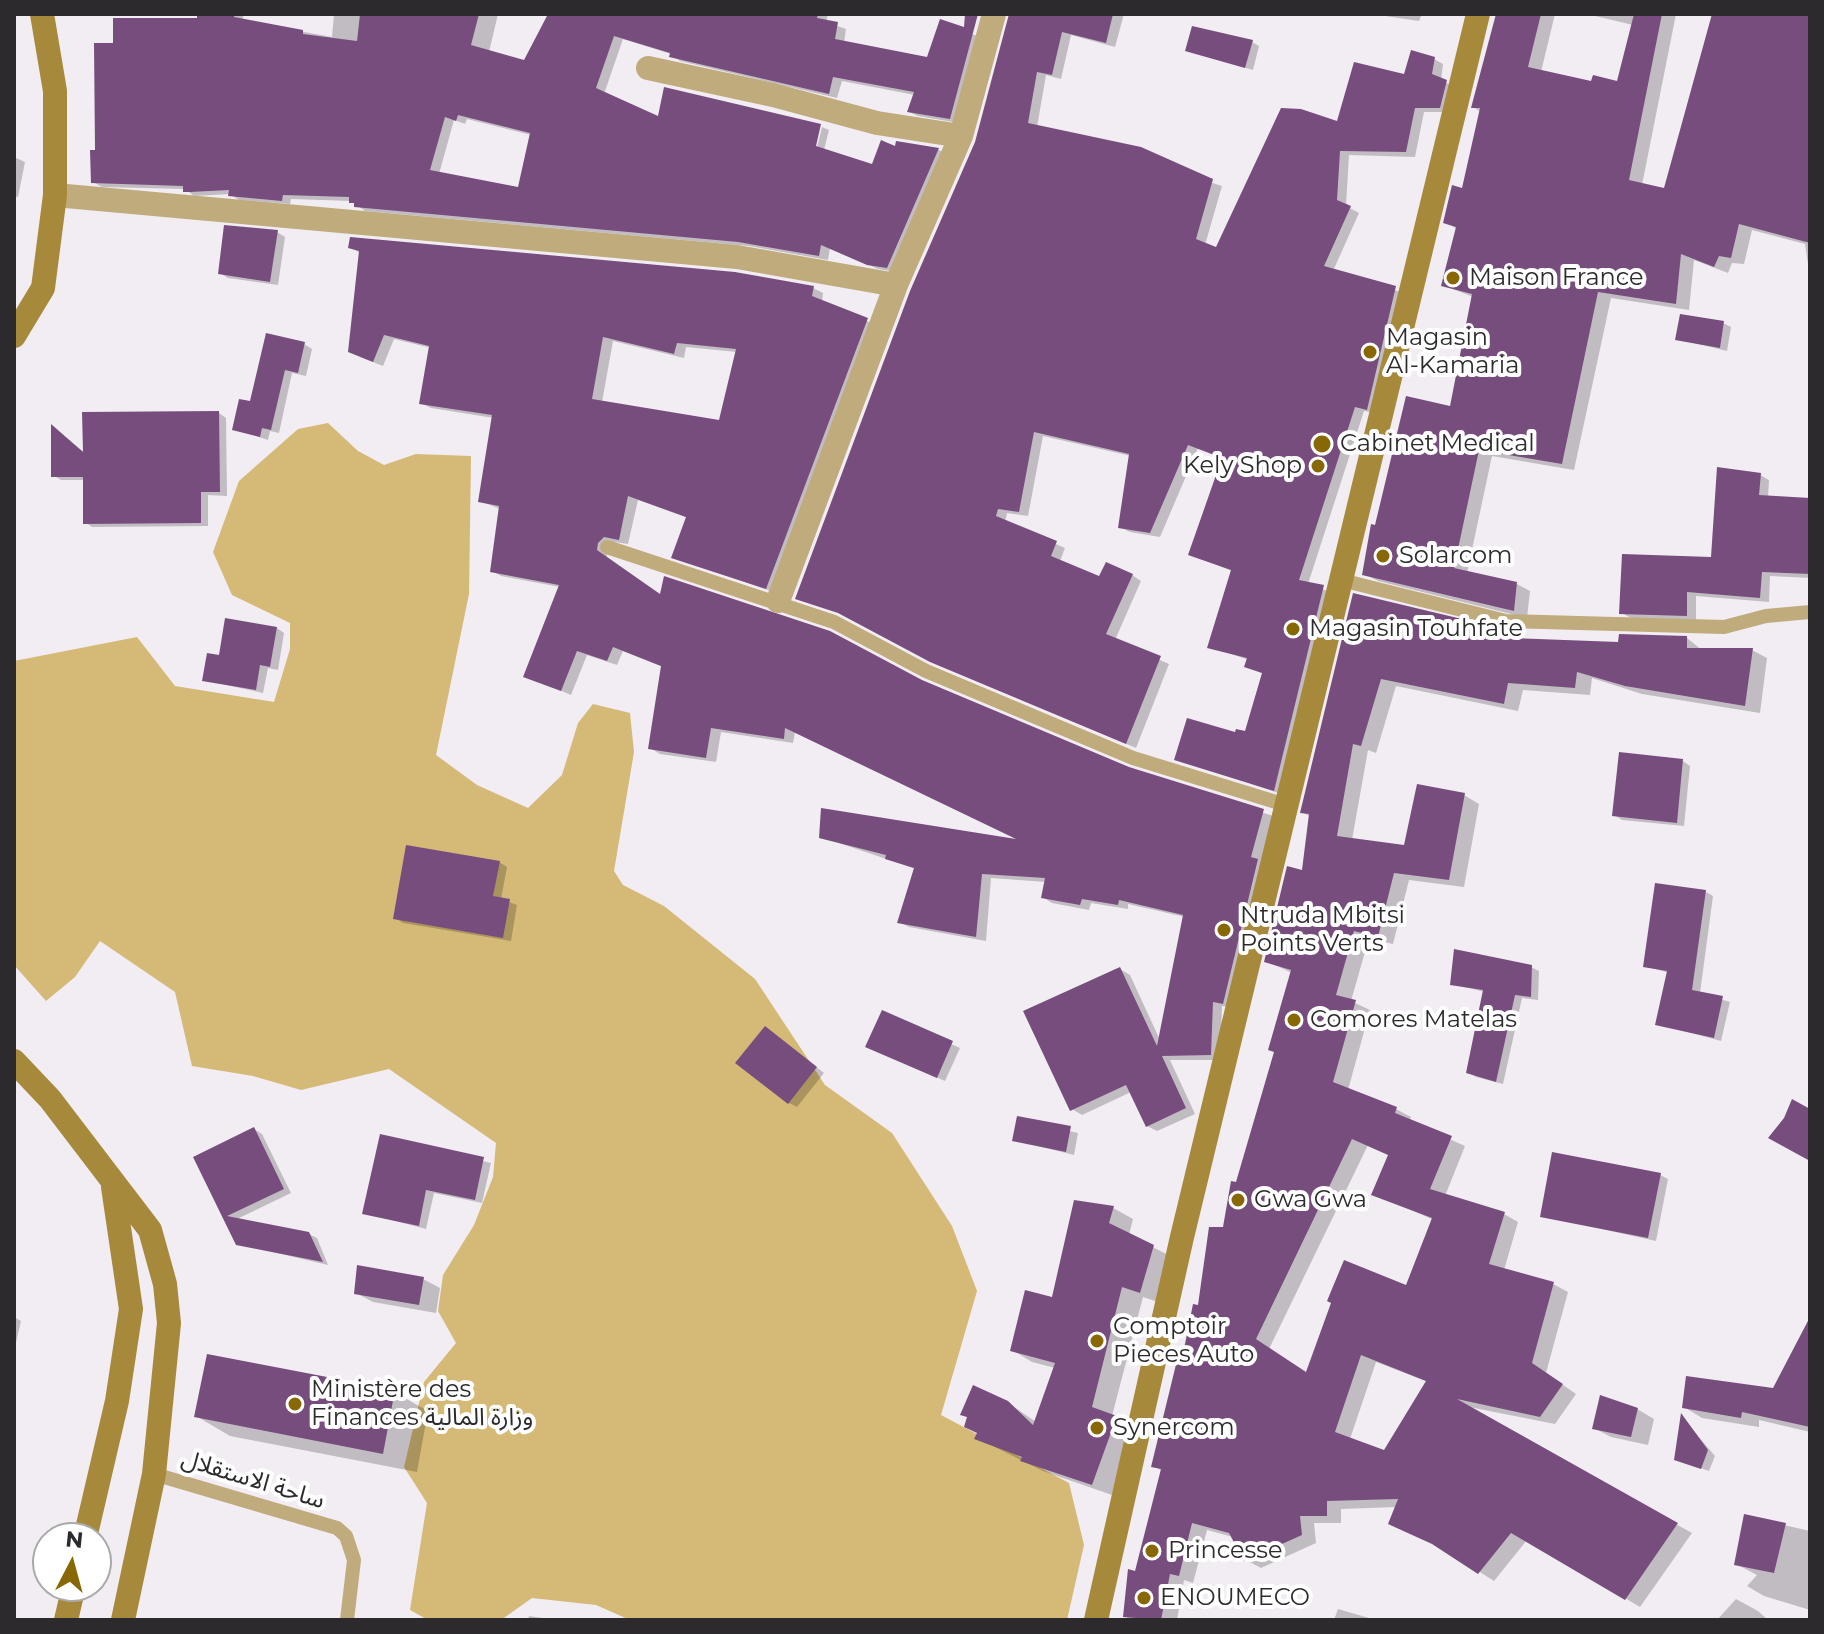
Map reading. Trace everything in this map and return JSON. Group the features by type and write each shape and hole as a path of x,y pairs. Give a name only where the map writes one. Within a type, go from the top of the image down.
{"street":[{"path":"14,336 43,288 55,195 55,91 42,14"},
{"path":"778,601 896,285 961,136 994,14"},
{"path":"1096,1620 1182,1237 1289,806 1478,14"},
{"path":"648,68 773,95 877,123 961,136"},
{"path":"55,195 737,257 896,285"},
{"path":"14,1061 69,1122 112,1185 150,1230 165,1284 169,1323 154,1474 123,1620"},
{"path":"89,1522 117,1401 131,1309 112,1185"}],"lane":[{"path":"607,547 834,622 926,671 1133,758 1289,806"},
{"path":"1341,580 1506,621 1724,627 1766,616 1810,612"},
{"name":"ساحة الاستقلال","path":"154,1474 337,1528 346,1536 354,1560 347,1620"}],"shaded area":[{"path":"328,423 358,451 384,465 416,454 471,456 469,594 436,755 477,785 528,808 562,775 578,723 593,704 630,713 634,752 614,871 623,885 664,906 755,979 825,1085 892,1133 952,1226 977,1291 941,1415 1069,1483 1084,1545 1067,1620 630,1620 596,1605 532,1598 501,1620 428,1620 410,1610 427,1503 404,1467 424,1382 456,1343 438,1311 443,1275 474,1225 493,1177 496,1143 389,1069 301,1090 253,1076 192,1066 175,992 100,941 75,977 46,1001 14,965 14,661 137,637 175,686 274,702 290,649 290,623 232,595 213,552 239,481 298,429"}],"building":[{"path":"197,14 234,14 234,17 303,30 303,34 357,41 360,14 479,14 471,45 524,60 548,14 818,14 817,18 838,22 835,39 927,57 940,19 964,27 965,14 978,14 950,119 907,112 914,92 833,77 829,94 669,57 670,53 614,36 596,88 658,116 664,87 821,124 816,146 872,164 881,140 895,146 896,141 939,148 887,268 867,265 821,245 819,256 738,242 354,207 354,203 349,203 349,197 283,195 282,201 228,196 229,190 183,192 183,186 91,183 90,150 95,150 94,43 113,43 113,18 197,18","holes":["458,115 530,133 518,187 430,170 445,117 456,121"]},
{"path":"1009,14 1113,14 1106,43 1062,32 1052,75 1037,72 1028,123 1141,147 1213,179 1196,239 1216,247 1281,108 1301,109 1337,121 1354,62 1404,74 1411,50 1435,57 1432,74 1447,80 1440,108 1415,108 1406,152 1340,151 1337,200 1351,206 1324,266 1396,286 1367,410 1355,407 1299,580 1324,585 1274,791 1174,760 1187,718 1235,732 1236,729 1245,731 1262,673 1244,667 1247,658 1207,648 1231,570 1188,555 1222,458 1188,445 1150,533 1118,528 1129,454 1034,432 1019,512 998,509 996,516 1057,541 1051,556 1099,576 1106,562 1133,574 1106,634 1161,656 1126,744 930,662 838,613 795,599 910,291 975,142"},
{"path":"1496,14 1541,14 1528,67 1591,81 1593,75 1617,81 1634,14 1662,14 1629,180 1664,188 1712,14 1810,14 1810,243 1739,224 1731,258 1719,256 1714,267 1681,254 1676,304 1598,292 1562,464 1479,450 1454,568 1517,582 1514,611 1362,575 1371,524 1375,525 1406,396 1450,406 1472,294 1441,286 1456,227 1443,223 1452,185 1462,188 1480,108 1471,108"},
{"path":"1192,26 1253,40 1245,68 1185,51"},
{"path":"224,225 278,230 270,282 218,274"},
{"path":"350,237 735,272 814,286 812,296 868,318 766,589 671,558 686,517 628,496 619,540 604,537 598,543 597,550 660,594 664,576 830,631 922,680 1129,767 1264,809 1251,857 1258,859 1223,1004 1213,1002 1211,1055 1162,1056 1186,1108 1146,1127 1126,1085 1070,1111 1023,1011 1120,967 1157,1046 1183,915 1119,900 1118,905 1082,899 1080,905 1041,898 1045,878 982,874 976,937 897,923 914,868 885,859 886,855 819,838 821,808 1016,839 785,728 784,739 711,728 706,758 648,749 661,666 613,647 607,661 577,651 561,691 523,677 559,585 490,572 499,506 478,502 492,415 419,404 429,346 384,335 373,362 348,352 359,251 348,248","holes":["603,337 674,354 677,343 736,349 719,420 592,399"]},
{"path":"1680,314 1724,321 1720,348 1675,340"},
{"path":"266,333 305,342 298,373 285,370 271,430 262,428 260,437 232,430 239,399 250,401"},
{"path":"219,411 220,492 201,492 201,523 83,524 83,477 51,477 51,424 83,452 82,412"},
{"path":"1717,467 1761,473 1759,495 1810,498 1810,574 1762,572 1760,598 1687,592 1687,616 1619,614 1622,554 1711,557"},
{"path":"1353,593 1512,631 1511,638 1618,642 1619,634 1687,636 1687,648 1753,648 1745,706 1625,686 1577,672 1575,688 1508,683 1504,704 1381,679 1361,746 1353,744 1337,836 1404,845 1417,784 1465,793 1449,880 1394,873 1378,937 1354,931 1336,995 1356,1000 1333,1082 1397,1107 1395,1113 1452,1136 1430,1189 1505,1212 1489,1264 1554,1282 1532,1363 1563,1384 1540,1417 1457,1399 1678,1523 1625,1600 1511,1533 1478,1574 1432,1544 1388,1524 1398,1499 1327,1501 1327,1516 1300,1516 1302,1535 1244,1561 1229,1533 1192,1523 1179,1576 1170,1574 1161,1620 1123,1617 1128,1569 1135,1571 1161,1469 1151,1467 1180,1348 1184,1349 1193,1304 1198,1305 1209,1227 1223,1227 1231,1181 1236,1182 1274,1052 1268,1050 1291,970 1264,962 1287,866 1302,870 1309,814 1300,813","holes":["1352,1139 1388,1155 1371,1195 1432,1218 1406,1285 1344,1260 1327,1301 1331,1303 1306,1372 1256,1339","1361,1355 1426,1381 1384,1450 1335,1432"]},
{"path":"225,618 277,627 270,667 260,665 256,690 202,681 207,653 219,655"},
{"path":"1619,752 1683,759 1677,823 1612,816"},
{"path":"406,845 500,861 493,896 510,899 503,938 393,919"},
{"path":"1655,883 1706,890 1692,990 1723,996 1714,1038 1655,1025 1667,971 1643,967"},
{"path":"1454,949 1532,965 1531,997 1515,995 1496,1082 1466,1073 1483,990 1450,985"},
{"path":"882,1010 953,1041 937,1078 865,1047"},
{"path":"765,1026 817,1067 788,1104 735,1063"},
{"path":"1792,1099 1810,1109 1810,1161 1768,1138 1784,1118"},
{"path":"1017,1116 1071,1126 1066,1152 1012,1141"},
{"path":"254,1127 284,1189 227,1216 309,1232 323,1262 236,1245 193,1157"},
{"path":"380,1134 484,1157 475,1200 426,1190 419,1226 362,1214"},
{"path":"1552,1152 1661,1173 1648,1238 1540,1217"},
{"path":"1074,1200 1114,1206 1109,1223 1154,1245 1140,1293 1122,1287 1092,1407 1117,1416 1092,1485 1020,1461 1022,1457 974,1439 977,1433 964,1427 967,1417 960,1415 973,1385 1008,1401 1033,1425 1055,1363 1010,1351 1025,1290 1052,1297"},
{"path":"357,1265 424,1277 419,1305 354,1294"},
{"path":"1810,1317 1810,1427 1742,1412 1741,1418 1682,1408 1686,1376 1773,1388"},
{"name":"Ministère des Finances وزارة المالية","path":"207,1354 395,1390 383,1454 194,1417"},
{"path":"1600,1395 1638,1408 1631,1437 1592,1429"},
{"path":"1681,1413 1708,1450 1701,1469 1674,1460"},
{"path":"1744,1514 1786,1523 1774,1573 1734,1565"}],"place":[{"name":"Maison France","path":"1453,278"},
{"name":"Magasin Al-Kamaria","path":"1370,352"},
{"name":"Cabinet Medical","path":"1322,444"},
{"name":"Kely Shop","path":"1318,466"},
{"name":"Solarcom","path":"1383,556"},
{"name":"Magasin Touhfate","path":"1293,629"},
{"name":"Ntruda Mbitsi Points Verts","path":"1224,930"},
{"name":"Comores Matelas","path":"1294,1020"},
{"name":"Gwa Gwa","path":"1238,1200"},
{"name":"Comptoir Pieces Auto","path":"1097,1341"},
{"name":"Ministère des Finances وزارة المالية","path":"295,1404"},
{"name":"Synercom","path":"1097,1428"},
{"name":"Princesse","path":"1152,1551"},
{"name":"ENOUMECO","path":"1144,1598"}]}
